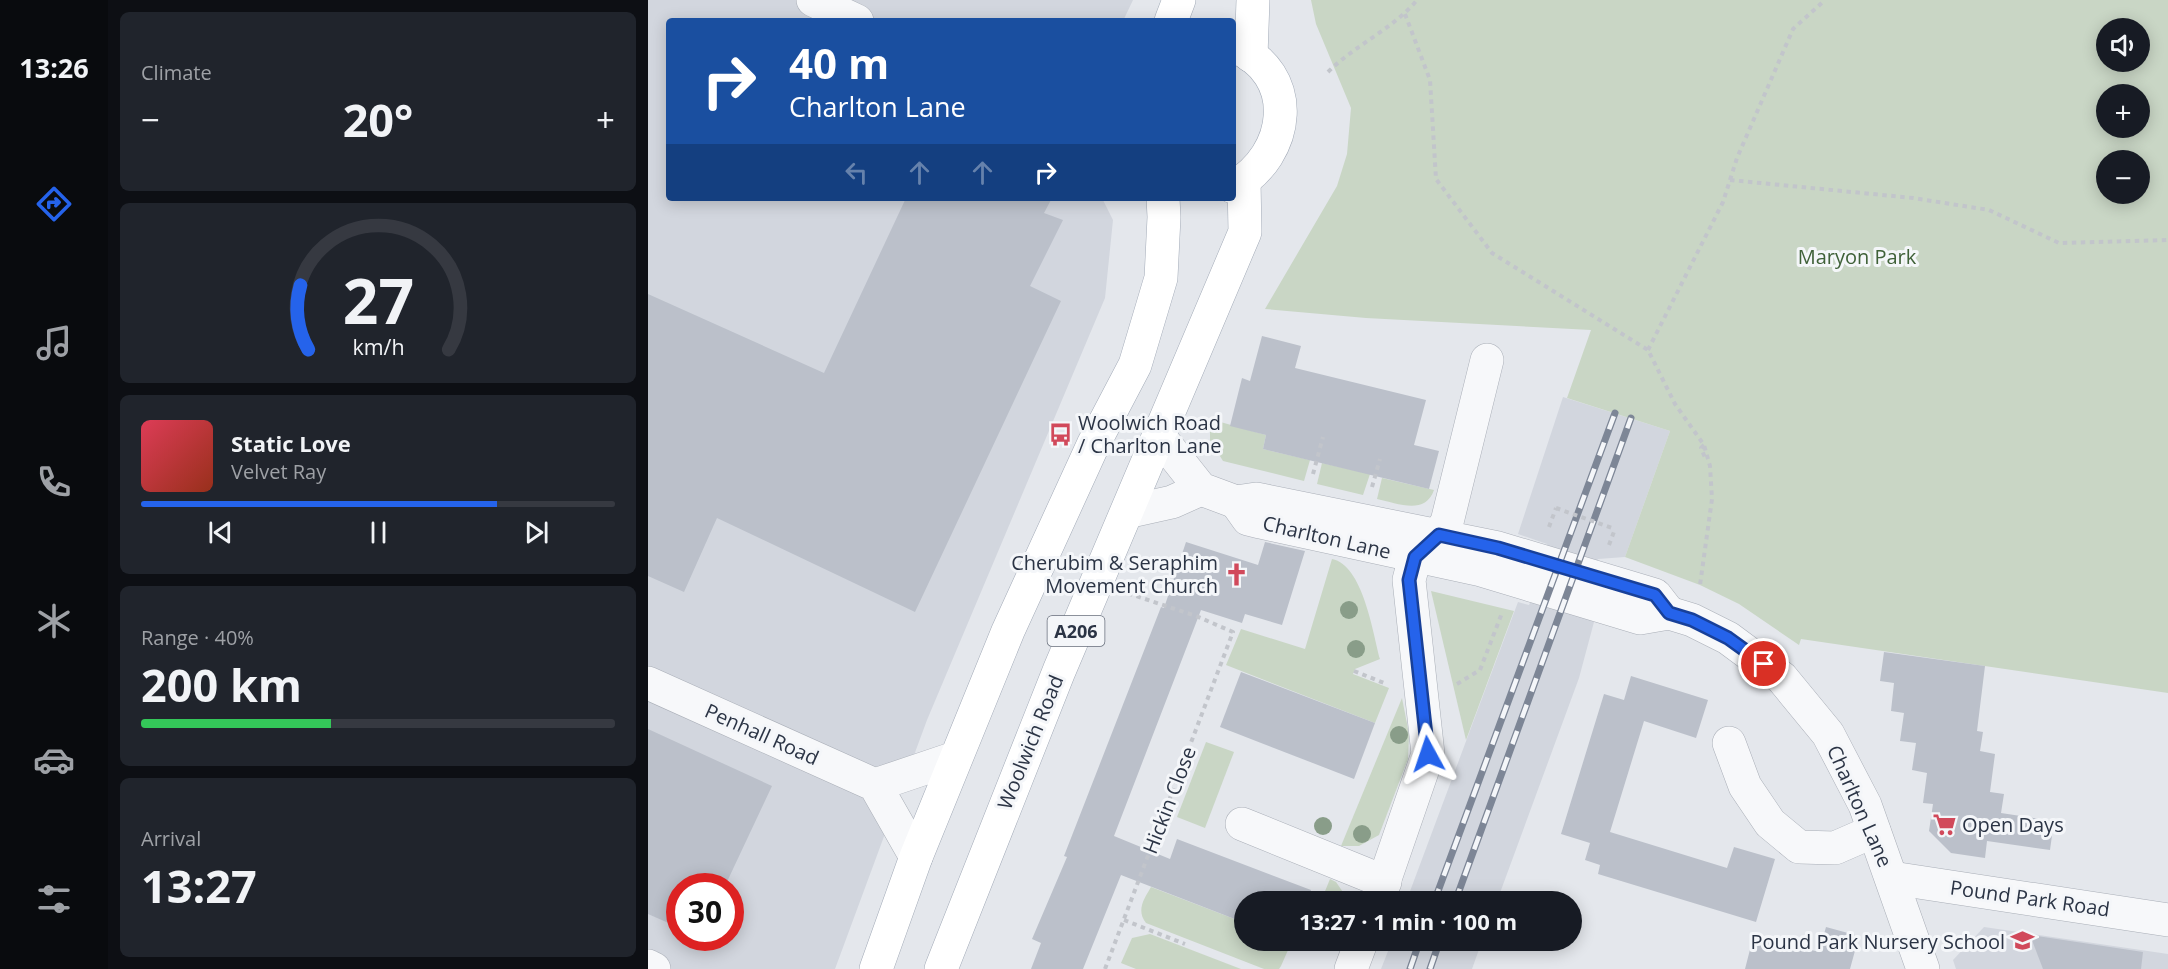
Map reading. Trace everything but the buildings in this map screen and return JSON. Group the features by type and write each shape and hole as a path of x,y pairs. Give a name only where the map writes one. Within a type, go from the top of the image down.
{"main road":[{"path":"1172,18 1179,0"},
{"path":"1238,184 1263,165 1276,142 1281,117 1274,82 1264,68 1242,51 1253,0"},
{"name":"Woolwich Road","path":"941,969 1059,671 1245,232 1238,184"},
{"path":"876,969 916,857 1013,620 1093,445 1135,365 1161,278 1163,201"}],"street":[{"path":"813,0 851,18"},
{"path":"1381,891 1428,754 1409,580 1415,557 1439,535 1447,522 1487,360"},
{"path":"1127,512 1172,501 1201,489 1159,436"},
{"name":"Charlton Lane","path":"1201,489 1236,502 1256,499 1498,548 1655,595 1669,613"},
{"name":"Charlton Lane","path":"1236,502 1248,519 1481,570 1640,618 1669,613 1692,620 1728,638 1782,678 1828,734 1864,805 1923,969"},
{"name":"Penhall Road","path":"648,683 875,785"},
{"path":"1729,743 1745,786 1770,823 1799,847 1835,848 1874,831"},
{"path":"916,857 875,785 955,758"},
{"path":"1242,824 1379,891"},
{"name":"Pound Park Road","path":"1892,878 2168,920"},
{"path":"1351,969 1358,951"},
{"path":"648,966 654,969"}],"path":[{"path":"1328,72 1365,41 1405,14 1417,0"},
{"path":"1648,350 1723,202 1737,158 1793,29 1825,0"},
{"path":"1405,14 1430,80 1436,179 1492,254 1648,350 1675,404 1704,445 1701,448 1710,466 1712,499 1698,594"},
{"path":"1730,180 1913,198 1989,210 2059,243 2168,240"},
{"path":"1312,479 1323,437"},
{"path":"1370,492 1380,459"},
{"path":"1556,508 1615,529"},
{"name":"Hickin Close","path":"1105,969 1233,632 1196,616 1130,594"},
{"path":"1424,705 1480,670 1503,610"},
{"path":"1354,671 1388,684"},
{"path":"1124,920 1185,944"}],"shaded area":[{"path":"648,0 1133,0 1124,18 666,18 666,201 1104,201 1113,220 1105,298 927,720 835,969 648,969"},
{"path":"1563,397 1670,431 1625,557 1598,559 1595,566 1544,552 1547,544 1518,534"},
{"path":"1532,599 1574,611 1594,622 1579,678 1501,891 1410,891 1518,602 1529,605"},
{"name":"Pound Park Nursery School","path":"1984,927 2168,954 2168,969 1956,969 1953,960"},
{"path":"1388,951 1478,951 1472,969 1381,969"}],"green space":[{"name":"Maryon Park","path":"1311,0 2168,0 2168,693 1801,639 1799,645 1739,604 1700,585 1625,557 1670,431 1567,398 1591,330 1366,318 1265,309 1337,186 1347,154 1351,108 1316,24"},
{"path":"1210,419 1266,435 1263,449 1310,460 1304,481 1223,461 1210,440"},
{"path":"1322,463 1370,474 1363,495 1317,484"},
{"path":"1382,478 1434,490 1424,503 1410,506 1393,503 1377,499"},
{"path":"1332,559 1343,564 1359,586 1380,659 1355,669 1353,674 1389,688 1375,723 1226,665 1241,629 1305,649"},
{"path":"1431,591 1514,611 1466,740"},
{"path":"1402,698 1409,734 1408,759 1379,835 1359,846 1341,846"},
{"path":"1206,742 1234,752 1205,828 1177,817"},
{"path":"1330,879 1336,882 1342,891 1325,891"},
{"path":"1151,887 1234,919 1234,951 1288,951 1279,969 1264,969 1146,923 1141,909"},
{"path":"1150,934 1241,969 1136,969 1121,963 1132,938"}],"railway":[{"path":"1438,891 1615,413"},
{"path":"1459,891 1631,418"},
{"path":"1410,969 1416,951"},
{"path":"1430,969 1436,951"}],"place":[{"name":"Woolwich Road / Charlton Lane","path":"1060,434"},
{"name":"Cherubim & Seraphim Movement Church","path":"1236,574"},
{"name":"Open Days","path":"1944,824"},
{"name":"Pound Park Nursery School","path":"2023,941"}],"route":[{"path":"1428,754 1409,580 1415,557 1439,535 1498,548 1575,573 1655,595 1669,613 1692,620 1728,638 1764,664"}]}
